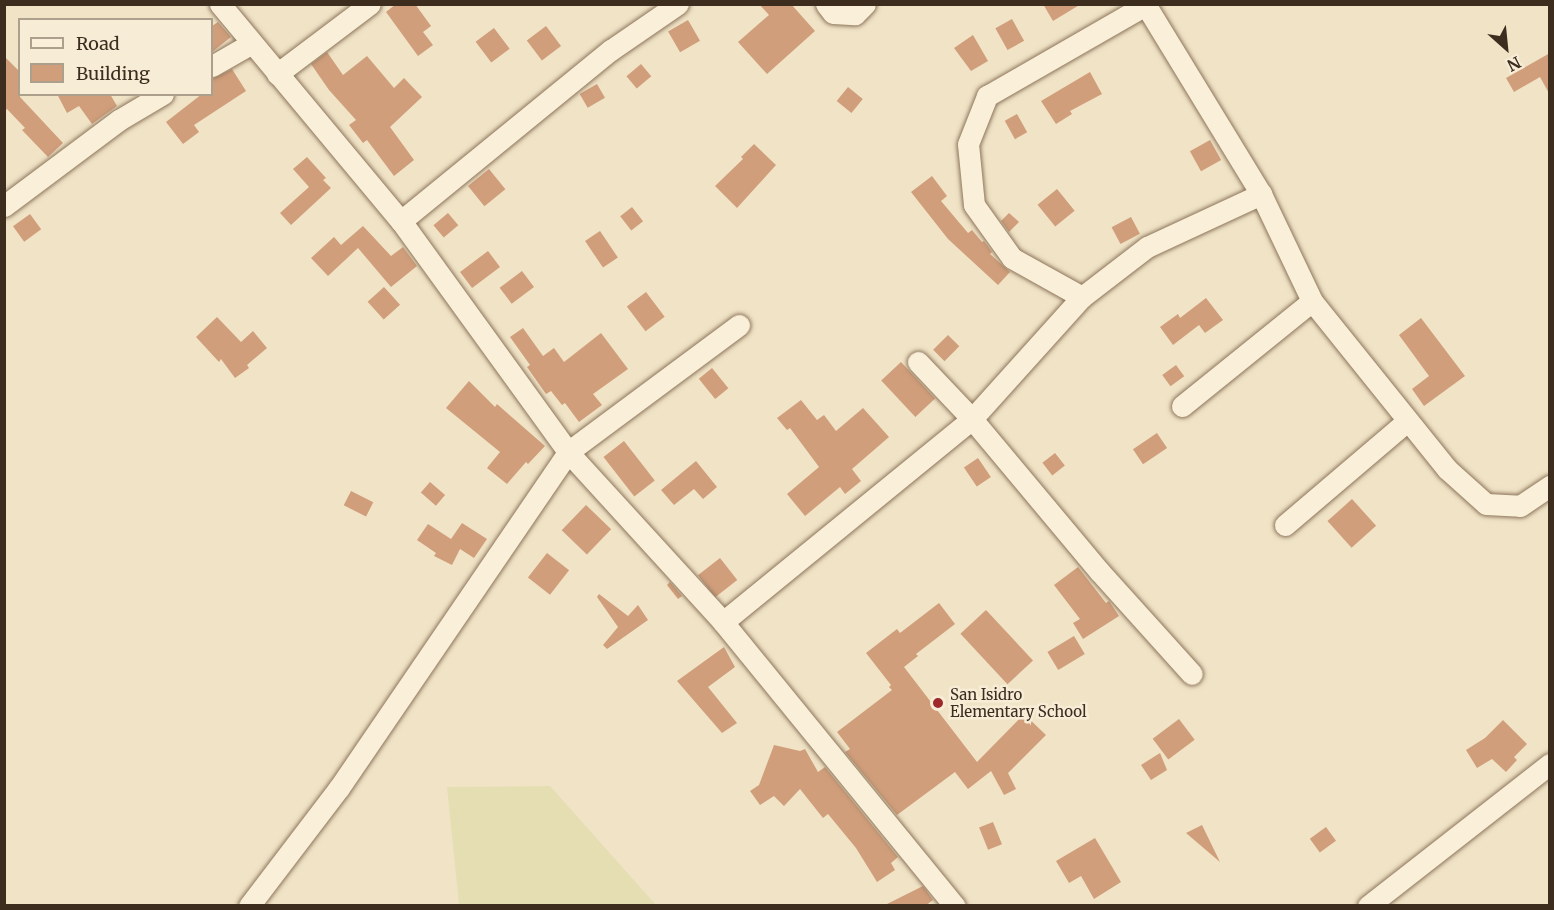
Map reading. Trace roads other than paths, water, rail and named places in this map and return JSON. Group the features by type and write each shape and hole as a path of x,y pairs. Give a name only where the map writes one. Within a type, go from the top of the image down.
{"street":[{"path":"220,4 401,220 568,452 723,622 955,906"},
{"path":"277,74 370,4"},
{"path":"401,220 611,50 678,4"},
{"path":"826,4 833,13 855,14 865,4"},
{"path":"1082,297 1012,258 974,205 968,144 987,96 1146,5 1261,194 1312,301 1447,469 1486,504 1520,506 1550,486"},
{"path":"213,65 252,43"},
{"path":"4,206 119,120 160,96"},
{"path":"723,622 972,419 1082,297 1147,247 1261,194"},
{"path":"1182,406 1312,301"},
{"path":"249,906 339,788 568,452 739,325"},
{"path":"918,362 972,419 1100,572 1192,674"},
{"path":"1285,525 1407,421"},
{"path":"1368,906 1550,764"}],"place":[{"name":"San Isidro Elementary School","path":"938,703"}]}
